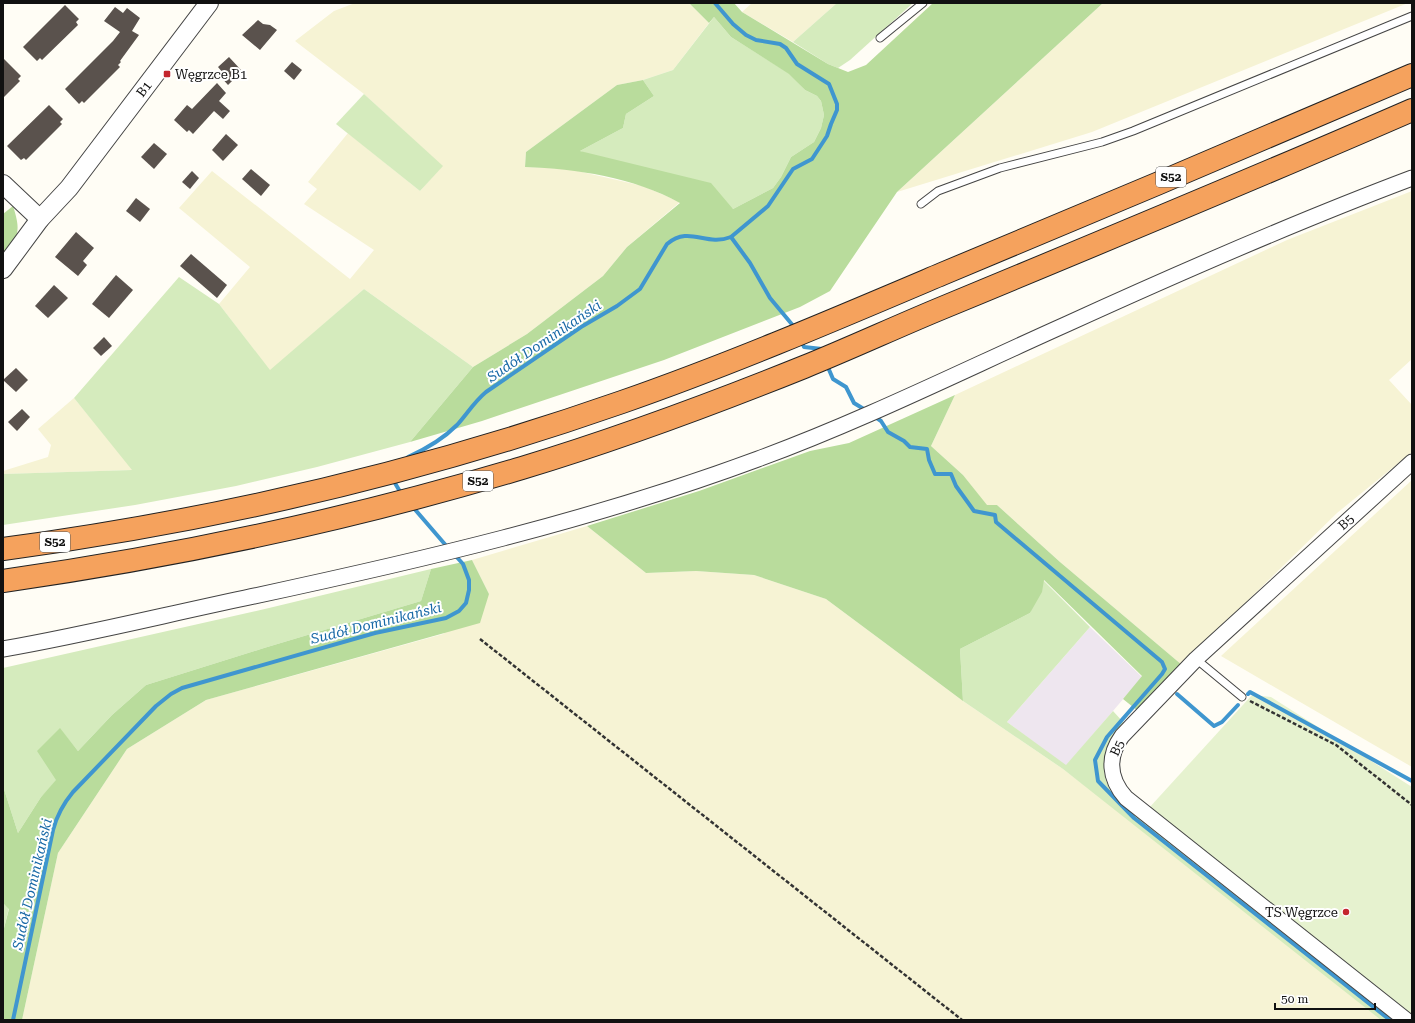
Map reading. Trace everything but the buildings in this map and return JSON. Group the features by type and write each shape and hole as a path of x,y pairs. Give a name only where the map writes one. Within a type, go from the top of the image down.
{"highway":[{"name":"S52","path":"3,549 137,528 250,506 441,459 612,406 786,341 1412,75"},
{"name":"S52","path":"3,581 170,554 252,538 350,515 522,468 680,415 803,367 1412,110"}],"street":[{"name":"B1","path":"3,269 40,219 68,188 94,155 209,3"},
{"path":"3,649 435,556 552,526 689,484 811,439 880,410 1068,323 1263,237 1412,178"},
{"path":"3,184 40,219"},
{"name":"B5","path":"1406,1020 1136,806 1118,788 1112,776 1111,764 1113,752 1118,741 1196,659 1412,462"}],"lane":[{"path":"880,38 923,3"},
{"path":"921,204 938,191 1000,168 1069,151 1127,133 1412,16"},
{"path":"1196,659 1242,697"}],"path":[{"path":"480,639 962,1020"},
{"path":"1242,697 1336,745 1412,805"}],"shaded area":[{"path":"355,3 689,3 709,23 673,70 643,80 617,85 526,152 525,167 569,169 643,186 680,202 627,247 603,276 527,334 473,367 364,289 270,371 219,304 250,267 179,208 212,171 350,279 374,250 304,204 317,189 308,182 348,133 420,191 442,166 364,94 295,41 334,11"},
{"path":"752,3 837,3 793,42 742,12"},
{"path":"1103,3 1408,3 1092,132 897,192"},
{"path":"1412,191 1412,359 1389,380 1412,405 1412,452 1337,513 1182,665 1060,562 997,505 987,506 963,475 931,446 955,395 1287,240"},
{"path":"74,398 133,470 3,474 3,471 48,457 51,445 38,429"},
{"path":"1412,480 1412,767 1221,656"},
{"path":"587,526 646,573 696,571 754,575 826,599 963,701 1063,769 1392,1020 22,1020 58,853 127,749 206,700 443,634 489,594 472,560"},
{"path":"1090,627 1142,677 1066,766 1007,722"}],"green space":[{"path":"689,3 734,3 742,12 828,64 848,72 866,65 933,3 1103,3 897,192 830,291 800,307 664,360 482,421 410,442 473,367 527,334 603,276 627,247 680,203 643,187 604,176 585,172 525,167 526,152 617,85 643,80 654,96 626,114 623,128 580,151 711,183 733,209 773,188 781,177 791,157 814,142 821,128 824,115 821,101 817,96 805,90 789,74 731,37 714,17 709,23"},
{"path":"837,3 913,3 850,60 838,68 828,64 793,42"},
{"path":"714,17 731,37 790,74 805,90 817,96 821,101 824,115 821,128 814,142 791,157 781,177 773,188 733,209 580,151 623,128 626,114 654,96 643,80 673,70"},
{"path":"364,94 443,166 420,191 336,124"},
{"path":"13,206 18,228 17,234 3,259 3,214"},
{"path":"179,277 219,304 270,370 364,289 473,367 410,442 317,467 236,486 135,505 3,525 3,474 132,470 74,398"},
{"path":"955,395 931,446 963,475 987,505 997,505 1060,562 1182,665 1138,711 1123,699 1142,676 1044,580 1042,592 1030,613 960,649 963,701 826,599 754,575 696,571 646,573 587,526 699,491 810,451 849,443"},
{"path":"472,560 489,594 480,623 206,700 127,749 58,853 22,1020 3,1020 3,932 9,909 3,903 3,786 18,833 41,797 56,780 37,751 60,728 78,751 112,715 146,685 421,601 431,569"},
{"path":"431,569 421,601 146,685 112,715 78,751 60,729 57,780 41,797 18,833 3,786 3,668 269,608"},
{"path":"1043,580 1090,627 1007,722 1066,765 1113,711 1124,723 1107,751 1105,758 1104,766 1107,783 1113,792 1127,806 1394,1020 1381,1020 1063,769 963,701 960,649 1030,613"},
{"name":"TS Węgrzce","path":"1252,695 1271,697 1412,787 1412,1016 1149,808"},
{"path":"3,903 9,908 3,932"}],"waterway":[{"name":"Sudół Dominikański","path":"408,457 428,447 446,435 457,425 486,392 581,327 617,306 640,289 667,244 683,236 713,240 731,237 768,206 793,169 812,159 827,136 837,110 837,104 829,84 797,64 786,48 780,44 756,40 746,35 733,24 715,3"},
{"path":"731,237 750,263 770,298 795,328"},
{"path":"801,340 804,347 822,349 822,351"},
{"path":"827,365 833,379 846,387 854,403 867,411"},
{"path":"874,416 881,421 888,432 904,441 910,447 927,449 929,460 935,474 951,474 956,486 974,511 995,515 996,522 1162,662 1165,669 1162,674 1107,737 1095,760 1098,781 1134,818 1390,1020"},
{"name":"Sudół Dominikański","path":"392,478 402,495"},
{"name":"Sudół Dominikański","path":"412,506 449,549"},
{"name":"Sudół Dominikański","path":"13,1020 53,830 56,819 73,792 156,706 171,694 182,688 375,633 446,618 459,611 466,603 469,590 469,580 463,564 454,554"},
{"path":"1248,694 1250,692 1412,781"},
{"path":"1177,694 1214,726 1222,722 1238,705"}],"place":[{"name":"Węgrzce B1","path":"167,74"},
{"name":"TS Węgrzce","path":"1346,912"}]}
